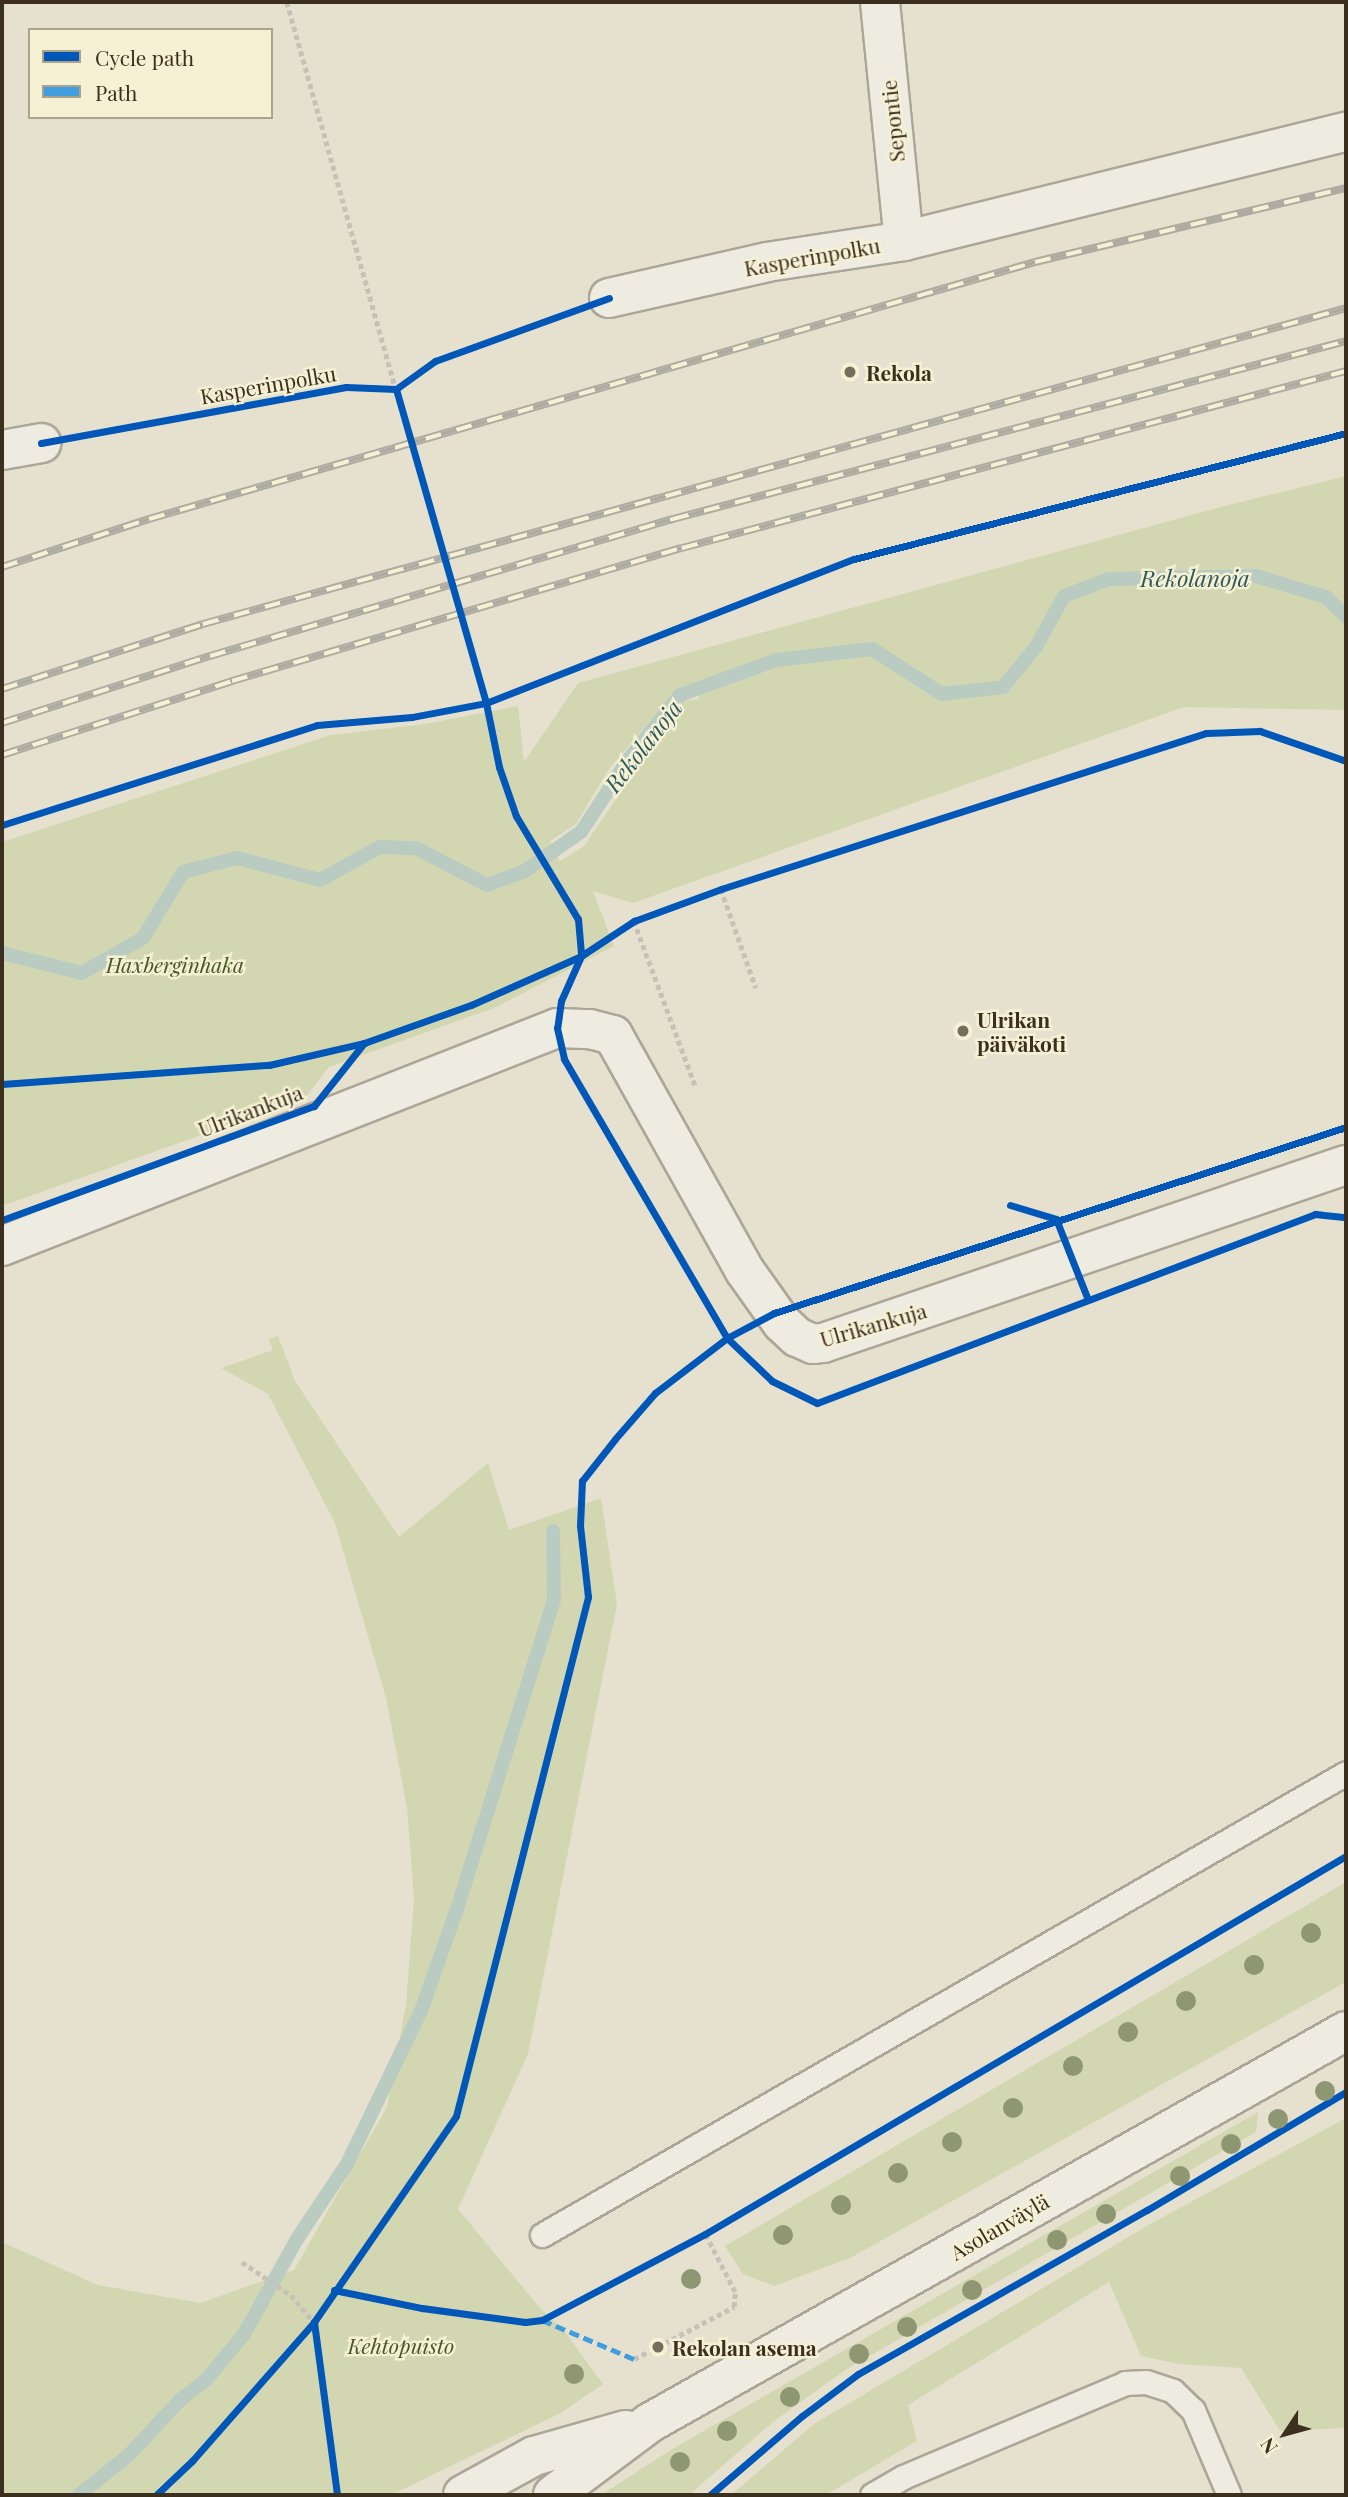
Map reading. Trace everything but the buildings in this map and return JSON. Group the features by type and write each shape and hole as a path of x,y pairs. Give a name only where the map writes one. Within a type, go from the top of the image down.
{"street":[{"name":"Sepontie","path":"880,2 904,240"},
{"name":"Kasperinpolku","path":"609,298 767,262 904,240 1346,132"},
{"path":"2,450 41,443"},
{"name":"Ulrikankuja","path":"2,1246 557,1028 590,1028 613,1035 745,1271 782,1323 797,1337 813,1343 850,1334 1346,1165"},
{"name":"Asolanväylä","path":"553,2495 651,2422 1346,2031"},
{"name":"Asolanväylä","path":"463,2495 534,2456 651,2422"}],"lane":[{"path":"541,2235 1346,1773"},
{"path":"872,2495 903,2477 1125,2383 1146,2382 1173,2391 1193,2410 1229,2495"}],"path":[{"path":"287,2 398,401"},
{"path":"383,389 396,389 405,382"},
{"path":"709,893 735,885"},
{"path":"722,889 755,988"},
{"path":"624,928 647,916"},
{"path":"693,2241 717,2227"},
{"path":"634,2358 734,2307 735,2292 705,2234"},
{"path":"242,2262 291,2295 314,2322 316,2336"},
{"path":"306,2332 321,2312"}],"green space":[{"name":"Haxberginhaka","path":"1346,476 1346,710 1184,707 633,903 593,891 614,946 494,1008 329,1067 305,1098 2,1206 2,842 331,735 425,724 518,706 524,762 578,683 1217,508","holes":["705,681 698,699 683,701 584,846 560,861 550,841 576,824 609,769 678,688"]},
{"name":"Kehtopuisto","path":"278,1336 295,1381 399,1537 488,1463 509,1530 601,1498 617,1604 528,2054 458,2209 540,2308 563,2329 603,2384 561,2413 391,2495 2,2495 2,2242 98,2285 200,2303 294,2270 387,2107 406,2005 414,1898 407,1808 386,1698 335,1523 268,1394 221,1368 273,1350 269,1339"},
{"path":"1346,1882 1346,1982 850,2258 774,2286 743,2274 725,2246"},
{"path":"1258,2112 1256,2132 847,2369 773,2422 689,2495 601,2495 669,2451"},
{"path":"1346,2118 1346,2428 1280,2431 1241,2368 1179,2364 1141,2356 1109,2282 908,2405 917,2441 826,2495 731,2495 814,2424 1152,2223"}],"waterway":[{"name":"Rekolanoja","path":"2,953 82,973 143,938 183,872 237,858 320,880 380,847 416,848 487,885 525,871 581,832 628,760 680,695 776,660 872,649 942,694 1003,687 1036,647 1064,596 1109,579 1256,576 1326,597 1346,617"},
{"path":"79,2495 129,2455 180,2400 206,2380 244,2334 297,2239 347,2164 421,2011 458,1906 554,1599 553,1531"}],"railway":[{"path":"2,567 149,519 1035,262 1346,188"},
{"path":"2,689 203,624 1346,308"},
{"path":"2,723 210,656 673,519 1346,341"},
{"path":"2,755 232,681 682,548 1346,371"}],"marked path":[{"path":"542,2320 634,2359"}],"cycle path":[{"path":"41,443 346,387 396,389 435,361 609,298"},
{"path":"396,389 486,703 499,767 516,816 578,919 581,956 561,1001 557,1028 564,1059 727,1338 772,1381 817,1403 1315,1214 1346,1217"},
{"path":"2,825 317,725 412,717 486,703 854,559 1346,433"},
{"path":"2,1220 314,1106 364,1043 471,1005 581,956 634,921 721,889 1206,733 1260,731 1346,761"},
{"path":"2,1084 269,1065 364,1043"},
{"path":"156,2495 192,2461 314,2322 456,2116 588,1597 580,1526 582,1481 655,1393 727,1338 774,1313 1346,1127"},
{"path":"1010,1205 1056,1219 1088,1300"},
{"path":"334,2290 422,2308 525,2322 542,2320 705,2234 1346,1856"},
{"path":"710,2495 802,2416 858,2374 1147,2210 1346,2092"},
{"path":"314,2322 337,2495"}],"place":[{"name":"Rekola","path":"850,372"},
{"name":"Ulrikan päiväkoti","path":"963,1031"},
{"name":"Rekolan asema","path":"658,2347"}]}
